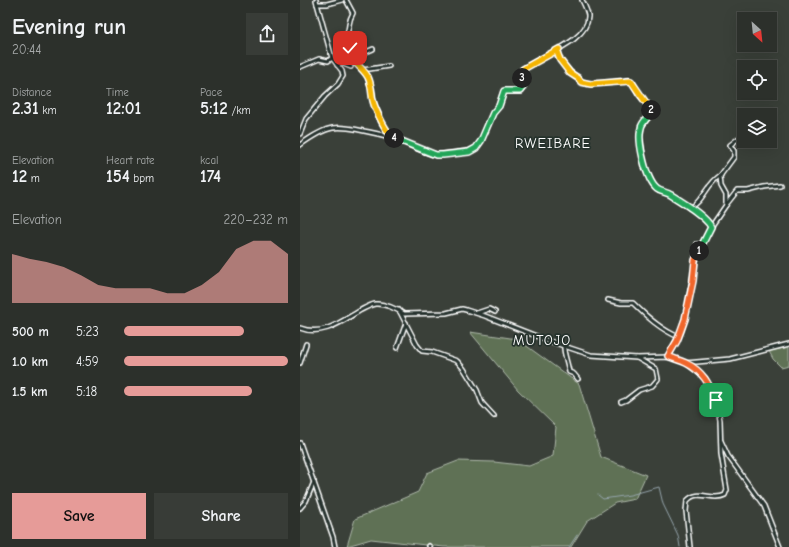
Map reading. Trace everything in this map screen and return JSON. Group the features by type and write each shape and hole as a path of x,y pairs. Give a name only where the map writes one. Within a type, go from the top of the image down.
{"street":[{"path":"300,134 306,119 323,98 343,78 343,73 339,64 332,58 316,0"},
{"path":"317,4 326,4 342,0"},
{"path":"346,0 353,13 349,20 348,30 344,42 345,46 355,49 358,55"},
{"path":"300,145 319,132 337,127 346,127 391,137 436,155 473,150 481,141 493,113 499,106 504,91 520,91 523,87 523,69 559,49 576,37 585,28 588,14 582,0"},
{"path":"559,49 557,52 560,60 570,73 581,82 591,84 611,81 622,82 629,80 633,83 651,110 651,113 641,127 640,137 644,164 650,178 656,188 671,195 690,208 711,227"},
{"path":"339,64 373,50"},
{"path":"300,67 319,59 328,61 332,58"},
{"path":"351,59 363,70 371,84 374,103 382,124 391,137"},
{"path":"339,64 352,67"},
{"path":"363,70 390,66"},
{"path":"690,208 698,201 715,178 721,175 729,166 734,156 734,151 730,145 737,140"},
{"path":"721,175 721,186 726,195 726,205"},
{"path":"668,356 679,337 685,319 697,256 711,227 737,191 748,191 780,185"},
{"path":"697,244 695,256 697,256"},
{"path":"608,300 621,303 633,303 649,318 670,333 679,337"},
{"path":"300,328 312,331 326,329 374,304 399,310 404,314 446,313 462,309 477,313 591,355 637,358 668,356 686,363 705,378 710,386 718,409 721,454 727,486 727,493 719,498 703,494 694,495 687,501 686,511 690,547"},
{"path":"477,313 488,309 495,312"},
{"path":"399,310 417,345 422,351 432,352 458,361 477,390 482,403 494,416"},
{"path":"397,348 406,324"},
{"path":"300,363 306,344"},
{"path":"686,363 730,359 789,344"},
{"path":"564,346 563,350 567,359 569,372 574,374 578,379"},
{"path":"621,402 639,390 652,386 658,379 656,369 637,358"},
{"path":"720,439 728,456 764,506 780,547"},
{"path":"300,443 334,536 335,547"},
{"path":"300,508 306,501 314,482"}],"green space":[{"path":"470,332 517,339 579,384 601,457 646,475 635,499 615,503 587,521 571,547 444,547 371,539 347,546 355,519 418,492 427,473 458,461 494,462 529,466 553,456 556,427 518,390"},
{"path":"789,347 789,365 781,367 773,359 769,351"}],"waterway":[{"path":"598,495 603,499 630,495 659,487 663,504 678,535 680,547"},
{"path":"569,547 577,535"}],"district":[{"name":"RWEIBARE","path":"553,143"},
{"name":"MUTOJO","path":"542,340"}],"route":[{"path":"350,48 354,48 357,52 358,55 351,59 362,68 367,75 371,84 374,103 382,124 391,137 422,151 436,155 469,152 476,148 490,123 493,113 499,106 504,91 520,91 523,87 523,69 559,49 557,52 560,60 570,73 581,82 591,84 611,81 631,81 651,110 651,113 643,123 640,130 644,164 650,178 659,191 671,195 696,212 709,223 711,227 695,260 693,281 681,332 668,356 686,363 699,372 710,386 716,400"}]}
